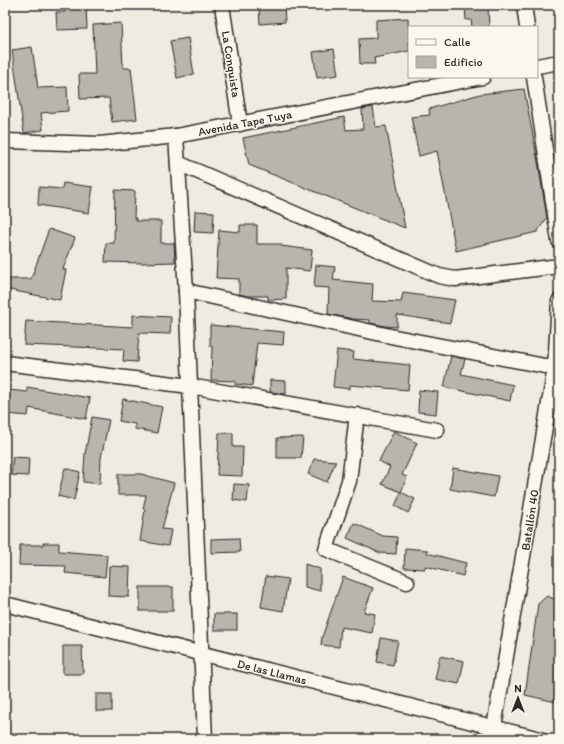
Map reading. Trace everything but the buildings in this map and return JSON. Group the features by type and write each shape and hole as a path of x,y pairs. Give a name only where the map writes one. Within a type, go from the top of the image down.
{"street":[{"name":"La Conquista","path":"222,5 240,124"},
{"path":"524,5 527,26"},
{"path":"538,66 559,62"},
{"name":"Avenida Tape Tuya","path":"5,141 100,144 176,136 478,78"},
{"path":"534,78 559,241"},
{"path":"176,136 186,291 205,739"},
{"path":"178,163 439,276 454,279 559,266"},
{"path":"186,291 395,337 555,368"},
{"name":"Batallón 40","path":"494,733 555,368 559,301"},
{"path":"5,363 190,386 437,430"},
{"path":"357,415 349,481 326,549 407,582"},
{"name":"De las Llamas","path":"5,604 201,654 494,733 540,739"}]}
